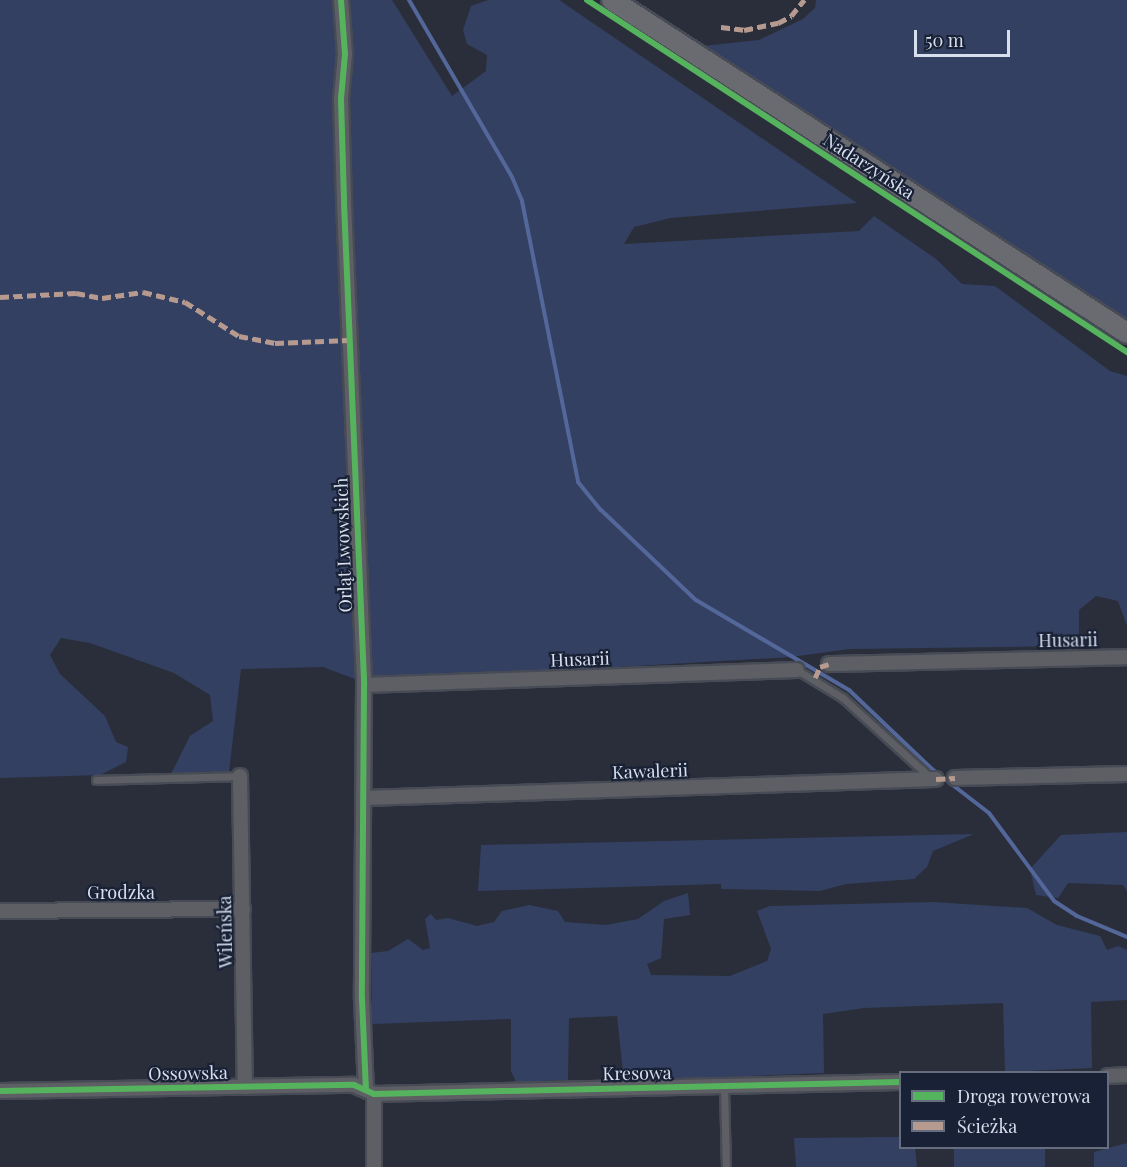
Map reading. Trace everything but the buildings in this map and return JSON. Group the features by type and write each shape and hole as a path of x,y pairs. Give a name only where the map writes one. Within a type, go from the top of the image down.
{"main road":[{"name":"Nadarzyńska","path":"623,3 1127,333"}],"street":[{"name":"Orląt Lwowskich","path":"341,0 345,54 341,99 344,203 364,685 362,999 374,1167"},
{"name":"Husarii","path":"829,664 1127,657"},
{"name":"Husarii","path":"364,685 797,670"},
{"path":"955,778 1127,774"},
{"name":"Wileńska","path":"240,777 245,1087"},
{"name":"Kawalerii","path":"365,798 935,780"},
{"name":"Grodzka","path":"0,911 243,909"},
{"path":"1109,1076 1127,1075"},
{"name":"Kresowa","path":"370,1092 899,1083"},
{"name":"Ossowska","path":"0,1091 354,1085 370,1092"}],"lane":[{"path":"797,670 843,698 935,780"},
{"path":"96,780 240,777"},
{"path":"724,1087 726,1167"}],"shaded area":[{"path":"0,0 392,0 452,96 486,71 487,55 467,44 463,30 471,6 488,0 559,0 857,203 670,218 634,227 624,244 859,231 874,216 936,259 962,284 995,286 1110,371 1127,376 1127,626 1118,601 1096,596 1079,610 1079,646 850,649 791,657 363,682 323,667 241,669 229,772 171,774 190,736 213,721 210,695 174,673 90,643 61,638 50,655 60,674 105,716 116,742 128,747 126,762 100,775 0,778"},
{"path":"816,0 1127,0 1127,324 703,46 759,40 803,19 815,8"},
{"path":"1127,832 1127,891 1123,885 1068,883 1058,898 1036,895 1030,869 1061,835"},
{"path":"974,834 933,851 927,867 914,879 846,884 820,891 721,889 721,884 478,891 481,845"},
{"path":"688,893 690,915 664,919 661,958 647,964 651,975 730,976 767,961 771,949 757,911 770,906 932,902 1027,908 1057,925 1100,936 1107,950 1118,946 1127,950 1127,1000 1091,1002 1092,1068 1027,1071 1005,1071 1003,1003 864,1008 823,1014 824,1073 624,1081 617,1016 569,1018 568,1080 516,1082 511,1071 511,1019 372,1024 371,953 388,951 408,939 423,950 430,948 425,919 431,914 436,920 448,918 477,926 494,922 502,911 529,905 558,911 565,922 606,925 638,919 664,901"},
{"path":"899,1137 899,1149 915,1149 917,1167 796,1167 794,1138"},
{"path":"1127,1143 1127,1167 1094,1167 1094,1152"},
{"path":"954,1149 1045,1149 1045,1167 954,1167"}],"waterway":[{"path":"409,0 512,177 522,201 578,482 601,510 696,600 849,690 932,769 989,813 1054,901 1077,916 1127,937"}],"marked path":[{"path":"721,27 744,30 778,23 791,16 804,0"},
{"path":"0,297 76,293 102,298 143,292 185,302 239,336 275,343 349,340"},
{"path":"815,678 820,667 829,664"},
{"path":"936,779 955,778"}],"cycle path":[{"path":"341,0 345,54 341,99 344,203 364,685 362,999 366,1090"},
{"path":"587,0 1127,352"},
{"path":"0,1091 354,1085 374,1094 899,1082"}]}
